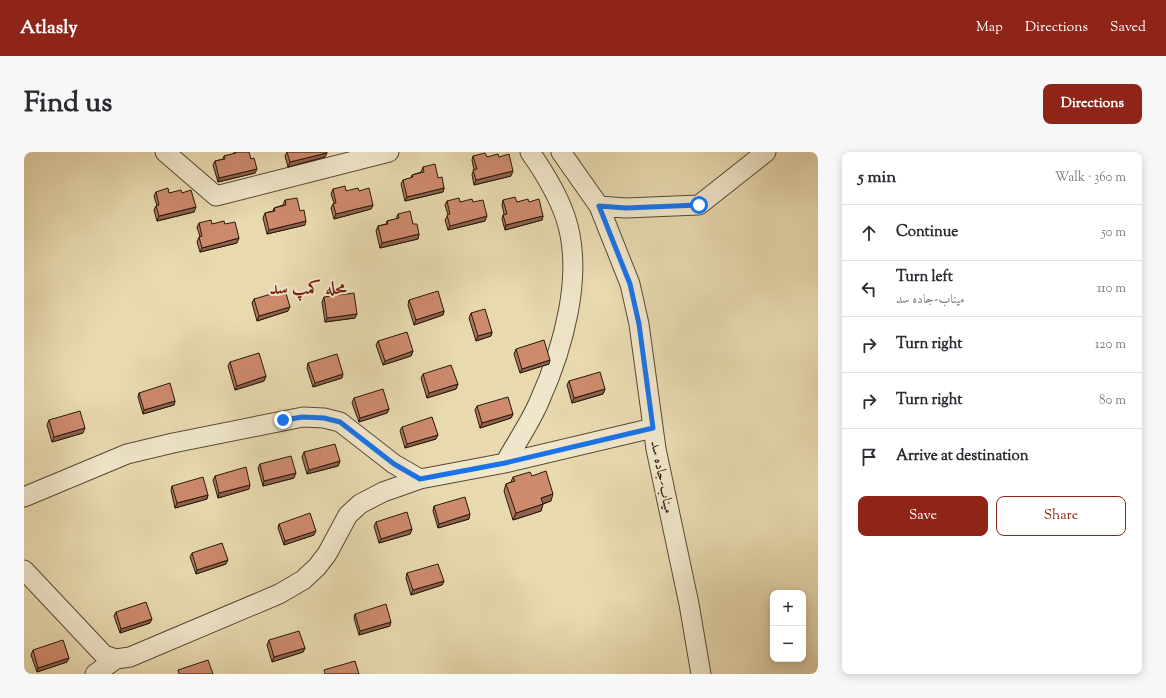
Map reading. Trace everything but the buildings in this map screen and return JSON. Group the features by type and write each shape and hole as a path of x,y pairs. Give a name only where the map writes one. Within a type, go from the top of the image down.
{"street":[{"path":"165,152 216,196 389,152"},
{"path":"505,463 539,402 563,340 571,294 572,256 565,217 549,180 530,152"},
{"name":"میناب-جاده سد","path":"561,152 599,206 630,284 639,324 653,428 689,604 701,674"},
{"path":"599,206 626,208 699,205 766,152"},
{"path":"24,497 127,454 173,443 303,417 324,418 340,422 394,464 420,479"},
{"path":"95,674 116,659 130,657 279,594 302,580 317,567 327,554 348,515 360,504 383,492 420,479 505,463 653,428"},
{"path":"24,570 104,654 116,659"}],"district":[{"name":"محله کمپ سد","path":"308,288"}],"route":[{"path":"283,420 303,417 324,418 340,422 394,464 420,479 505,463 653,428 639,324 630,284 615,243 599,206 626,208 699,205"}]}
